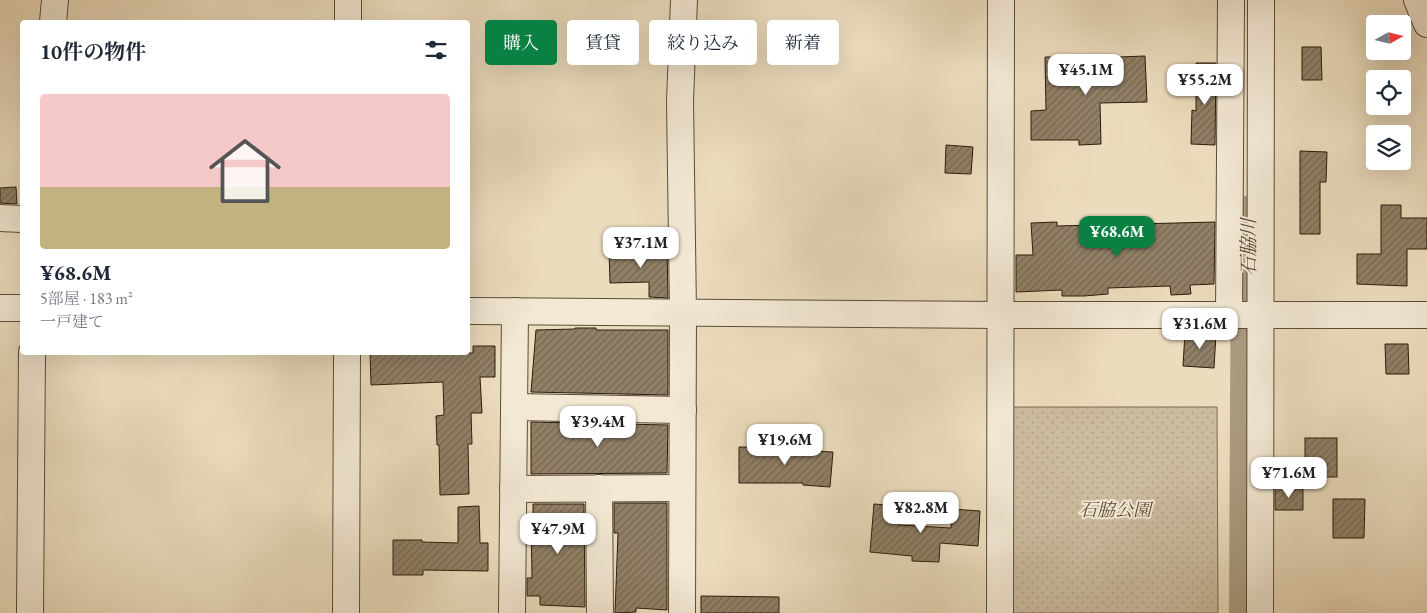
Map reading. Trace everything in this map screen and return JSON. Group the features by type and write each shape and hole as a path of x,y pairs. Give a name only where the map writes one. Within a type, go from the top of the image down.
{"street":[{"path":"53,20 55,0"},
{"path":"348,0 348,20"},
{"path":"682,613 683,312 680,101 684,0"},
{"path":"1000,613 1001,0"},
{"path":"1229,315 1231,0"},
{"path":"1260,613 1261,0"},
{"path":"1417,0 1427,24"},
{"path":"0,218 20,219"},
{"path":"0,308 20,308"},
{"path":"470,311 1001,315 1427,315"},
{"path":"512,613 515,311"},
{"path":"30,613 32,355"},
{"path":"346,613 347,355"},
{"path":"514,407 683,410"},
{"path":"599,488 600,613"},
{"path":"513,489 682,488"}],"green space":[{"name":"石脇公園","path":"1012,407 1217,407 1218,613 1013,613"}],"building":[{"path":"1302,47 1321,47 1322,80 1302,80"},
{"path":"1145,56 1147,102 1100,103 1101,144 1079,145 1079,140 1031,140 1031,111 1046,110 1045,57 1065,57 1065,59"},
{"path":"1196,63 1216,63 1215,145 1191,144 1192,110 1196,111"},
{"path":"946,145 973,147 971,174 945,173"},
{"path":"1300,151 1327,152 1326,182 1320,182 1320,234 1300,234"},
{"path":"16,187 17,204 0,203 0,188"},
{"path":"1381,205 1401,205 1401,218 1427,218 1427,249 1407,249 1407,286 1357,284 1357,254 1381,254"},
{"path":"1057,222 1057,226 1215,222 1214,284 1190,285 1191,294 1171,295 1170,286 1108,288 1108,294 1084,296 1062,296 1062,290 1016,292 1016,255 1033,255 1031,223"},
{"path":"667,248 668,298 649,297 649,282 610,283 609,251 650,251 650,249"},
{"path":"596,328 596,330 668,330 668,395 531,392 536,330"},
{"path":"1185,332 1216,334 1214,368 1183,366"},
{"path":"1385,344 1408,344 1409,374 1386,374"},
{"path":"473,346 495,346 495,377 480,377 482,413 471,413 472,444 468,444 469,494 440,495 439,445 437,445 436,416 444,415 443,382 371,385 370,355 470,355 470,353 473,353"},
{"path":"531,422 668,425 667,473 531,474"},
{"path":"1305,438 1337,438 1337,477 1305,477"},
{"path":"739,447 794,448 794,450 833,452 830,487 803,485 803,483 739,483"},
{"path":"1275,488 1303,489 1303,510 1275,510"},
{"path":"1333,499 1365,499 1364,538 1333,538"},
{"path":"614,503 667,503 667,610 636,608 636,612 615,613 618,533 614,533"},
{"path":"533,504 584,504 585,607 540,605 540,596 527,596 527,578 532,578 531,517 533,517"},
{"path":"874,504 900,506 899,525 951,528 952,509 980,511 978,546 940,543 939,562 912,561 912,556 870,552"},
{"path":"479,506 480,543 488,543 488,571 423,570 423,575 393,575 393,540 458,543 458,507"},
{"path":"701,596 779,597 779,613 701,613"}],"waterway":[{"name":"石脇川","path":"1246,613 1248,213"}]}
